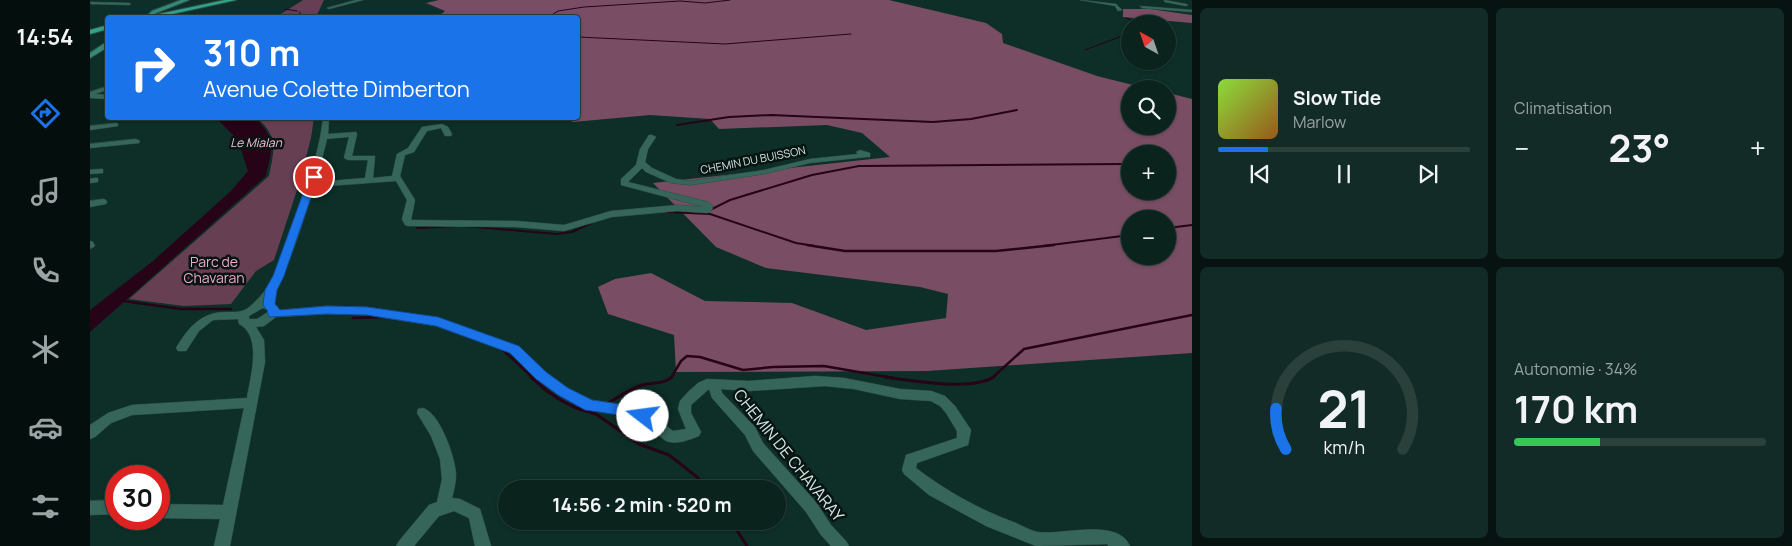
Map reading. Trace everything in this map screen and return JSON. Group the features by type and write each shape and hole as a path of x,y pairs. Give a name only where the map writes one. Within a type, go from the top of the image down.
{"main road":[{"path":"156,15 233,0"},
{"path":"90,32 105,28"}],"street":[{"path":"91,3 101,0"},
{"path":"153,15 186,0"},
{"path":"325,15 335,0"},
{"path":"329,8 361,0"},
{"path":"1082,0 1116,5 1120,10"},
{"path":"1154,8 1167,1 1192,9"},
{"path":"91,3 129,4"},
{"path":"1142,6 1192,9"},
{"path":"90,56 105,45"},
{"path":"90,95 105,89"},
{"path":"90,95 105,97"},
{"path":"247,319 254,308 271,290 278,276 311,185 326,120"},
{"path":"90,128 116,125"},
{"path":"396,178 400,154 411,150 425,129 442,126 446,128 448,134"},
{"path":"323,137 353,134 348,158 372,158 369,180"},
{"path":"311,185 399,178 411,200 406,219 408,223 516,224 564,228 610,214 677,208 703,211 710,208 705,204 624,183 624,179 640,166 644,148 652,137"},
{"path":"90,146 136,141"},
{"name":"CHEMIN DU BUISSON","path":"640,162 649,170 674,181 690,183 764,172 810,161 868,156 860,152"},
{"path":"90,172 100,171"},
{"path":"90,204 103,202"},
{"path":"222,546 252,403 259,362 258,340 269,313 271,290"},
{"path":"254,308 269,313"},
{"path":"182,348 194,329 207,319 215,316 247,319 269,313 327,310 367,311 438,322 514,350 563,392 590,406 619,409 643,416 671,436 680,437 694,432 684,412 686,402 704,385 754,386 781,382 826,381 863,386 884,392 926,395 942,401 964,430 963,441 911,459 909,470 934,490 991,521 1037,539 1109,537 1122,546"},
{"path":"247,319 258,340"},
{"name":"CHEMIN DE CHAVARAY","path":"714,384 716,395 750,431 758,447 811,506 826,530 841,546"},
{"path":"90,432 108,417 140,408 252,403"},
{"path":"423,413 433,423 441,443 449,476 444,496 444,507"},
{"path":"404,546 434,510 455,504 475,514 483,546"},
{"path":"90,508 105,507"},
{"path":"170,511 229,512"}],"green space":[{"path":"303,0 324,0 317,15 279,15"},
{"name":"Parc de Chavaran","path":"259,120 314,120 299,184 274,260 256,271 231,304 184,306 129,299 269,176 273,144 269,131"}],"shaded area":[{"path":"439,0 889,0 986,23 1002,34 1003,43 1097,76 1121,82 1121,135 1176,135 1176,95 1192,99 1192,353 927,371 676,372 674,335 608,314 598,287 615,279 651,273 705,301 792,303 866,330 946,318 948,294 920,287 766,268 716,247 653,183 890,157 862,133 827,125 719,129 710,119 650,115 573,122 568,120 580,120 580,15 440,15 445,11 426,3"},
{"path":"1123,9 1150,9 1192,15 1192,23 1176,22 1176,15 1123,15"}],"water":[{"name":"Le Mialan","path":"218,120 257,120 262,125 270,138 271,144 266,176 90,332 90,310 153,261 231,191 248,171 238,140"}],"waterway":[{"path":"552,15 558,11 584,7 680,1 705,3 730,0"},
{"name":"Le Mialan","path":"285,9 297,11"},
{"path":"580,37 725,44 851,34"},
{"path":"1085,50 1121,36"},
{"path":"677,125 729,117 771,115 933,122 971,119 1017,110"},
{"path":"710,210 730,200 812,175 859,166 1121,164"},
{"path":"667,212 710,214 796,243 815,246"},
{"path":"464,226 556,234 572,232 593,222"},
{"path":"1176,227 1192,225"},
{"path":"417,228 456,226"},
{"path":"1043,246 1121,236"},
{"path":"807,245 845,251 996,251 1054,245"},
{"path":"123,301 181,309 231,309"},
{"path":"992,378 1024,349 1192,315"},
{"path":"353,318 382,317"},
{"path":"502,349 533,378"},
{"path":"671,378 681,361 687,356 700,357 743,370 773,367 824,366 893,378"},
{"path":"531,377 562,401 576,408 596,414 639,444 669,455 700,480"},
{"path":"885,377 893,378"},
{"path":"610,402 638,387 671,378"},
{"path":"893,378 941,384 957,384 984,381 992,378"},
{"path":"737,530 747,546"}],"route":[{"path":"314,177 278,276 271,290 269,305 274,308 273,314 327,310 367,311 438,322 471,332 514,350 563,392 590,406 619,409 643,416"}]}
